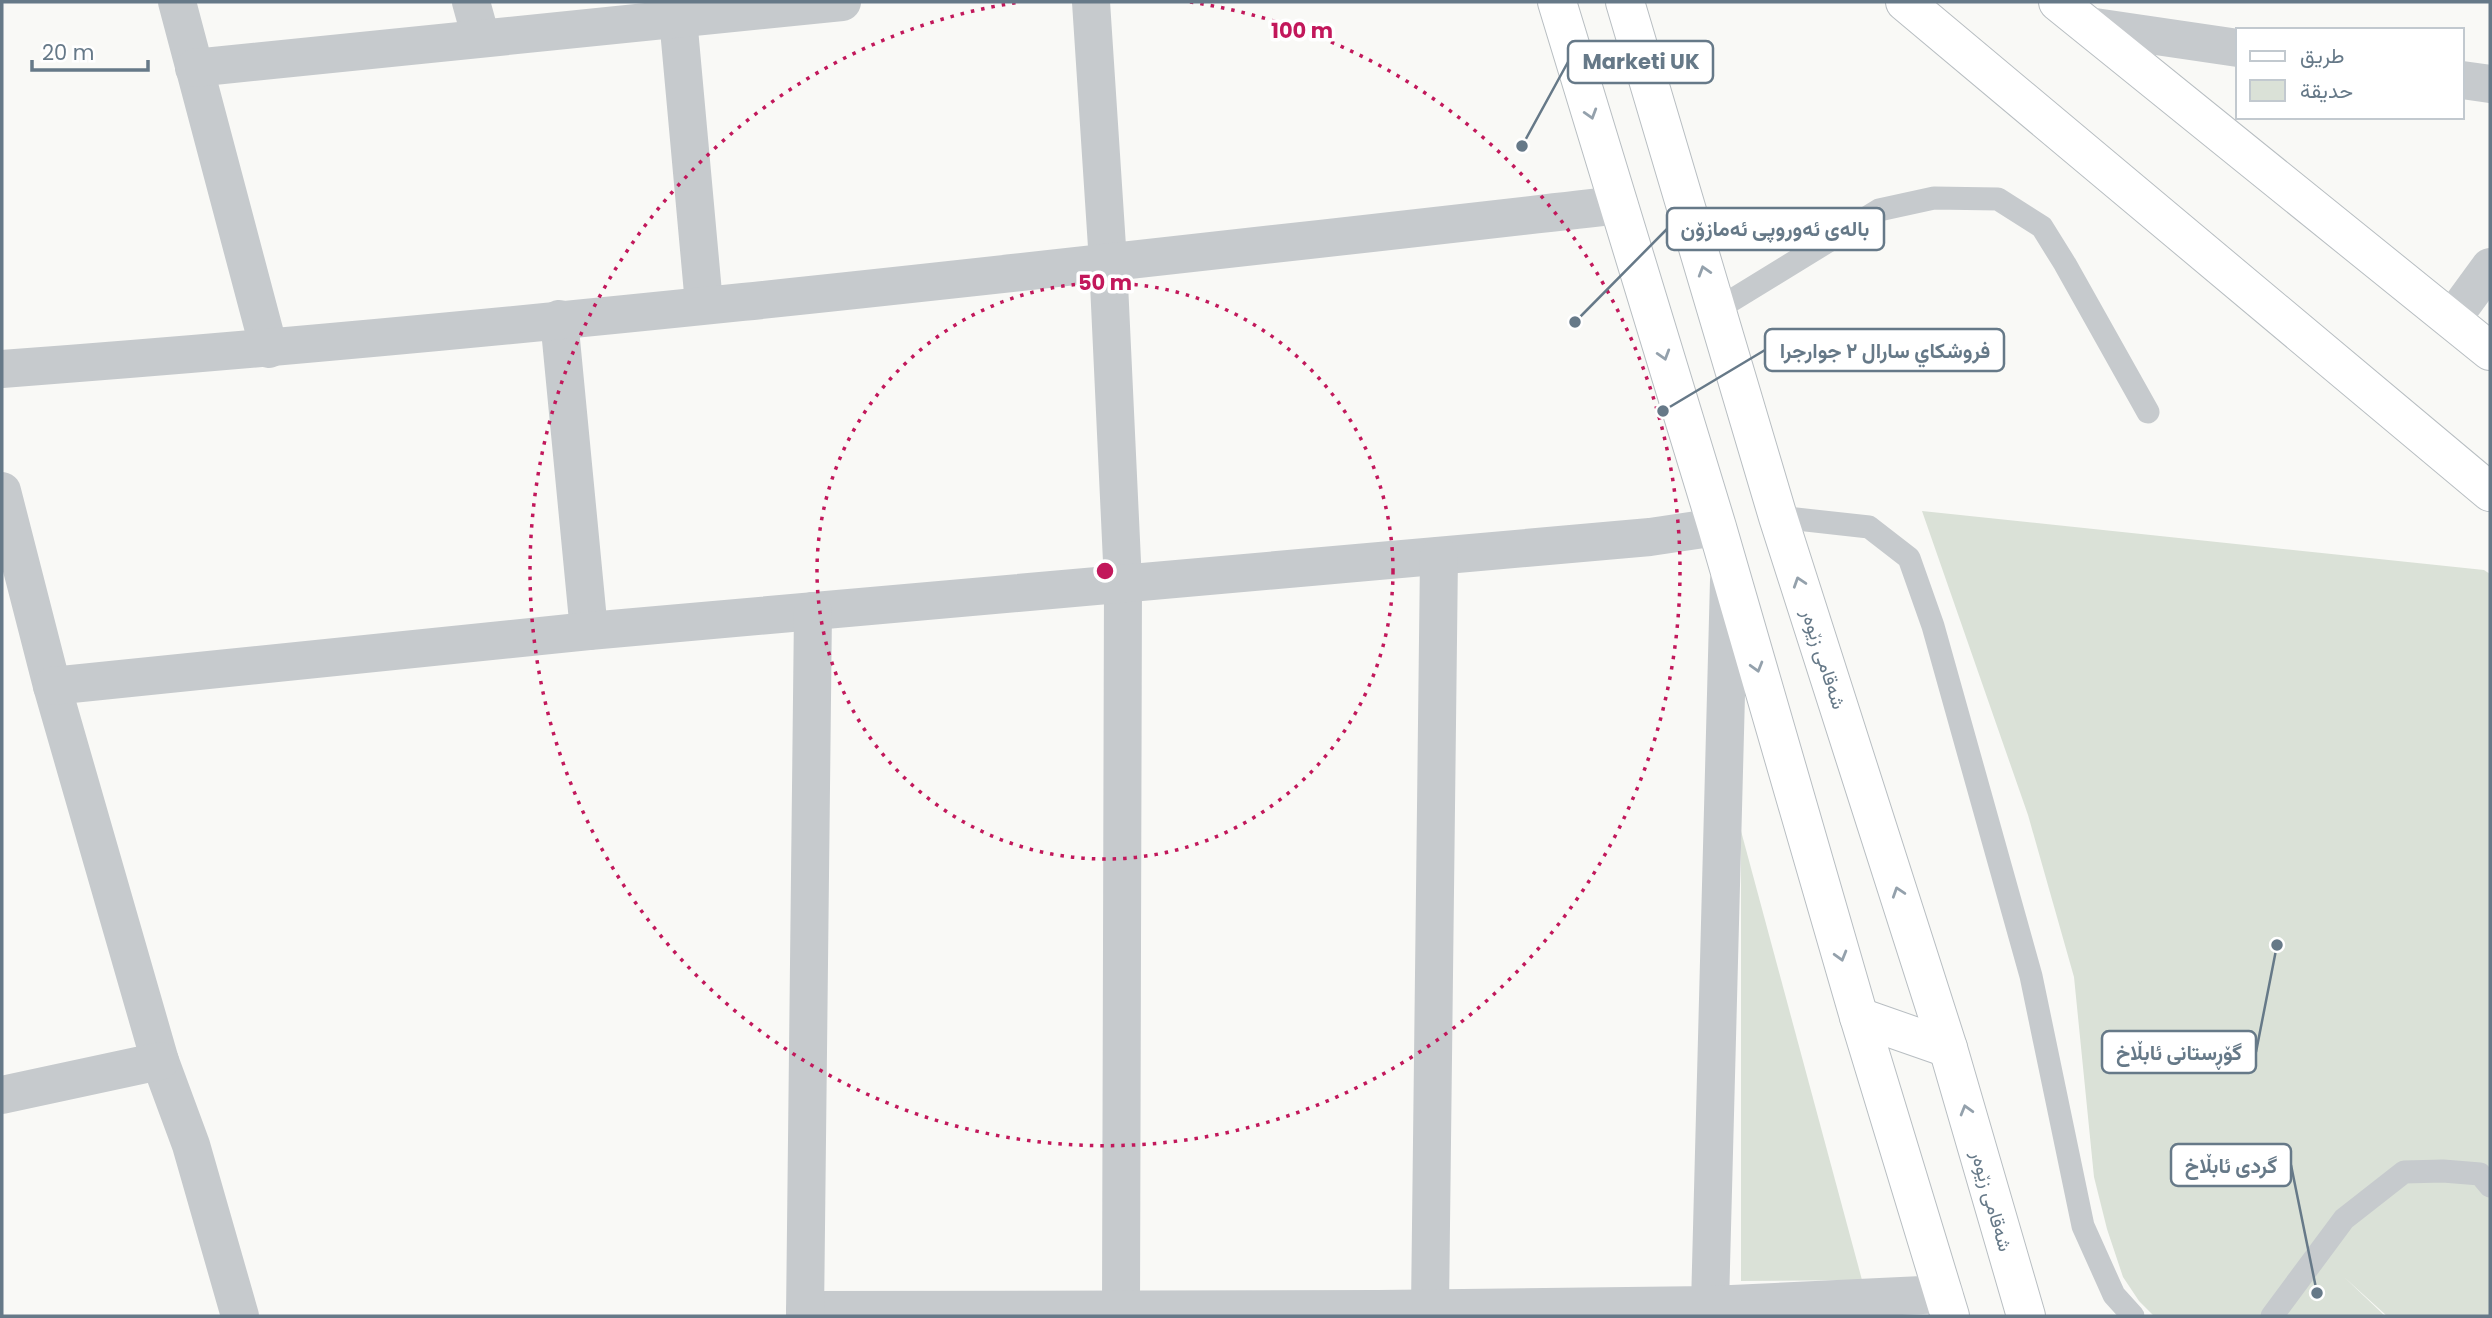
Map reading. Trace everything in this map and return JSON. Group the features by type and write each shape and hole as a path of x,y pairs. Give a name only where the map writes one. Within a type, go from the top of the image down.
{"main road":[{"path":"1557,2 1717,527 1859,1017 1947,1305"},
{"name":"شەقامی زێوەر","path":"1625,2 1778,517 1948,1048 2026,1316"},
{"path":"1905,2 2490,492"},
{"path":"2058,2 2490,351"},
{"path":"1859,1017 1948,1048"}],"street":[{"path":"177,2 268,349"},
{"path":"471,2 481,38"},
{"path":"194,68 842,2"},
{"path":"1091,2 1108,262 1123,583 1121,1310"},
{"path":"678,18 704,304"},
{"path":"2088,26 2236,48"},
{"path":"2464,80 2490,84"},
{"path":"2,369 268,349 1108,262 1619,205"},
{"path":"2452,319 2490,267"},
{"path":"559,319 589,631"},
{"path":"2,491 52,686 160,1061 191,1145 240,1316"},
{"path":"52,686 589,631 1650,537 1717,527"},
{"path":"1430,1309 1439,556"},
{"path":"1710,1305 1729,569"},
{"path":"813,611 805,1313 1121,1310 1379,1313 1430,1309 1710,1305 1947,1305"},
{"path":"2,1095 160,1061"}],"lane":[{"path":"1716,310 1880,210 1934,198 1998,198 2042,227 2148,412"},
{"path":"1778,517 1869,527 1909,558 1933,626 2031,976 2083,1226 2114,1295 2133,1316"},
{"path":"2272,1316 2344,1219 2404,1172 2480,1174 2490,1186"}],"green space":[{"path":"1922,511 2484,570 2490,574 2490,1316 2387,1316 2344,1277 2385,1316 2154,1316 2139,1301 2123,1277 2094,1177 2074,977 2028,815"},
{"path":"1741,831 1862,1280 1741,1281"}],"place":[{"name":"Marketi UK","path":"1522,146"},
{"name":"بالەی ئەوروپی ئەمازۆن","path":"1575,322"},
{"name":"فروشكاي سارال ٢ جوارجرا","path":"1663,411"},
{"name":"گۆڕستانی ئابڵاخ","path":"2277,945"},
{"name":"گردی ئابڵاخ","path":"2317,1293"}]}
